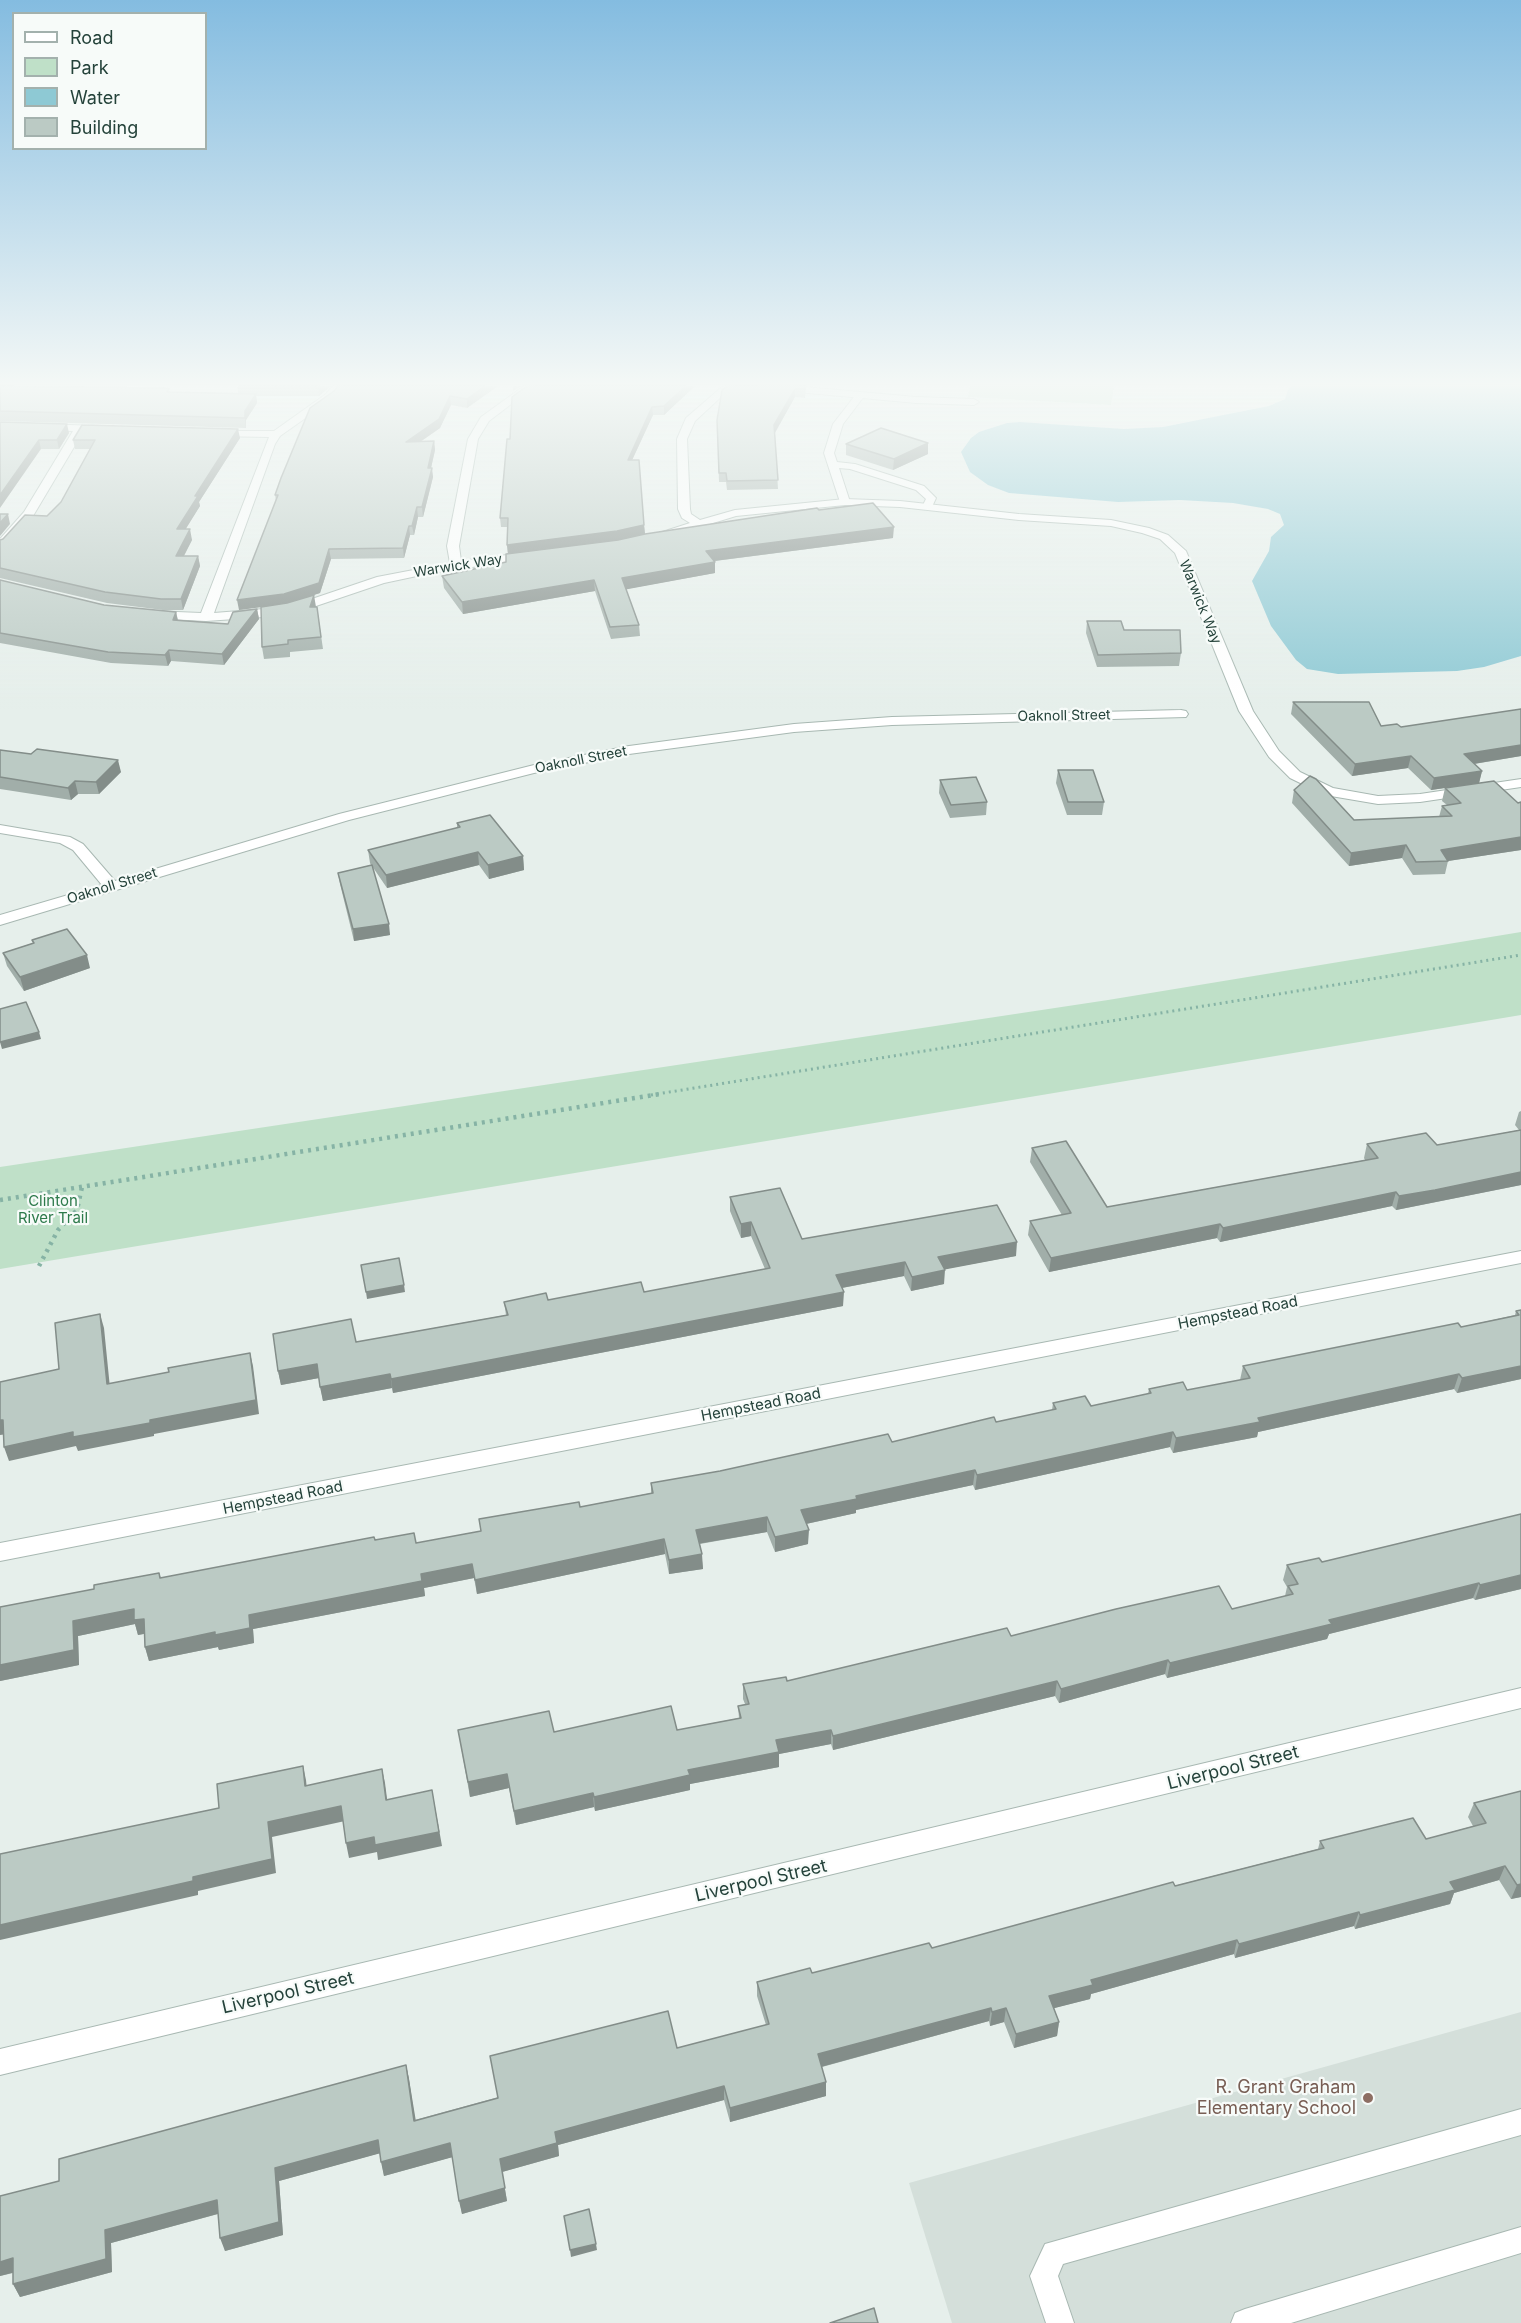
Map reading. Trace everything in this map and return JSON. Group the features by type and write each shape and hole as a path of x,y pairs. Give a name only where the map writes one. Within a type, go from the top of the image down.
{"street":[{"path":"0,546 29,514 41,494"},
{"path":"206,617 251,494"},
{"path":"456,564 453,546 463,494"},
{"path":"684,494 686,516 697,523"},
{"name":"Warwick Way","path":"648,539 697,523 760,509 844,502 927,507 1019,518 1128,525 1155,533 1174,544 1180,551 1246,711 1279,759 1295,775 1310,784 1349,797 1378,800 1420,798 1521,783"},
{"name":"Warwick Way","path":"142,614 239,616 288,609 381,580 456,564 545,555"},
{"name":"Oaknoll Street","path":"0,920 411,799 534,769 629,750 748,734 848,724 979,717 1181,714"},
{"path":"0,829 65,840 78,847 111,886"},
{"name":"Hempstead Road","path":"0,1552 1521,1257"},
{"name":"Liverpool Street","path":"0,2062 1521,1698"}],"lane":[{"path":"841,494 844,502"},
{"path":"927,494 931,498 927,507"},
{"path":"1060,2323 1044,2276 1054,2253 1521,2122"},
{"path":"1245,2323 1521,2240"}],"path":[{"path":"0,1200 1521,956"},
{"path":"39,1266 58,1230 77,1210 82,1187"}],"shaded area":[{"name":"R. Grant Graham Elementary School","path":"1521,2012 1521,2323 952,2323 909,2183"}],"green space":[{"name":"Clinton River Trail","path":"1521,932 1521,1015 0,1269 0,1167 1108,1000"}],"water":[{"path":"1026,494 1521,494 1521,656 1484,667 1457,671 1338,674 1307,669 1296,660 1271,626 1252,581 1269,551 1271,537 1284,525 1280,514 1268,509 1233,503 1180,500 1118,502"}],"building":[{"path":"65,494 198,496 177,529 190,529 176,556 198,556 181,599 161,599 105,592 0,568 0,540 25,515 47,516"},
{"path":"425,494 422,507 417,507 412,526 409,526 403,548 329,549 319,583 284,594 237,600 278,495 275,495"},
{"path":"502,494 642,494 644,525 617,531 507,545 508,518 500,518"},
{"path":"873,503 894,527 706,551 715,562 622,578 639,625 610,627 594,580 462,602 442,576 506,562 506,554 618,540 817,508 819,510"},
{"path":"0,514 8,514 0,523"},
{"path":"0,580 104,605 176,612 173,620 228,624 233,612 257,609 222,654 169,650 165,655 108,652 0,633"},
{"path":"314,595 310,607 317,607 321,637 288,640 288,644 262,647 261,607 287,603"},
{"path":"1087,621 1121,621 1124,630 1180,630 1181,653 1098,655"},
{"path":"1293,702 1369,702 1381,726 1397,724 1401,727 1521,709 1521,745 1464,754 1482,771 1434,778 1411,756 1355,764"},
{"path":"37,749 118,760 96,782 75,781 68,788 0,777 0,750 31,754"},
{"path":"1058,770 1093,770 1104,802 1068,802"},
{"path":"1310,776 1316,779 1354,820 1452,816 1442,806 1461,803 1445,788 1494,781 1518,803 1521,802 1521,837 1441,850 1448,861 1416,862 1406,845 1351,853 1294,790"},
{"path":"976,777 987,802 951,805 940,780"},
{"path":"490,815 523,856 488,865 478,852 386,875 368,850 460,827 457,823"},
{"path":"372,865 389,924 353,929 338,873"},
{"path":"67,929 87,955 20,977 3,953 34,943 32,940"},
{"path":"26,1002 39,1032 0,1042 0,1009"},
{"path":"1521,1130 1521,1172 1435,1190 1399,1196 1396,1192 1223,1228 1220,1224 1051,1258 1030,1221 1071,1213 1032,1148 1066,1141 1107,1207 1378,1158 1367,1144 1426,1133 1437,1145"},
{"path":"780,1188 802,1239 997,1205 1017,1242 938,1257 945,1270 912,1277 905,1262 836,1275 844,1292 391,1379 390,1374 320,1387 317,1364 278,1371 273,1334 351,1319 356,1342 508,1315 504,1302 546,1293 548,1300 641,1282 644,1292 770,1268 751,1222 741,1224 730,1197"},
{"path":"399,1258 404,1285 366,1292 361,1265"},
{"path":"1521,1310 1521,1366 1462,1378 1459,1374 1258,1418 1260,1422 1176,1438 1173,1432 977,1475 975,1470 856,1496 857,1499 801,1510 809,1530 775,1537 767,1517 696,1530 702,1554 669,1560 664,1539 475,1580 472,1564 421,1574 422,1581 249,1615 250,1628 215,1635 215,1632 145,1647 144,1619 134,1620 134,1609 73,1621 74,1650 0,1665 0,1607 94,1589 94,1585 159,1573 160,1578 374,1537 375,1540 414,1533 416,1543 481,1531 479,1519 579,1502 580,1507 653,1493 651,1483 720,1471 888,1434 892,1442 994,1417 996,1422 1056,1409 1053,1403 1085,1396 1091,1406 1151,1393 1149,1389 1183,1382 1187,1390 1250,1378 1243,1366 1458,1323 1461,1327 1519,1315 1516,1311"},
{"path":"100,1314 107,1384 169,1372 168,1368 250,1353 256,1400 150,1420 150,1423 73,1437 73,1432 4,1447 3,1420 0,1420 0,1382 59,1369 55,1323"},
{"path":"1521,1514 1521,1575 1329,1620 1332,1624 1170,1663 1168,1660 1061,1689 1057,1681 833,1736 831,1730 776,1740 779,1752 688,1770 690,1775 594,1797 593,1793 514,1811 507,1774 468,1782 458,1730 549,1711 554,1732 671,1706 677,1730 741,1718 738,1706 749,1704 743,1684 786,1677 787,1681 1007,1628 1011,1636 1219,1586 1232,1609 1293,1594 1288,1586 1298,1584 1287,1565 1319,1558 1322,1562"},
{"path":"303,1766 305,1786 382,1769 386,1800 432,1790 439,1832 375,1845 374,1837 346,1843 341,1806 268,1822 272,1859 193,1877 193,1881 0,1925 0,1854 219,1808 217,1784"},
{"path":"1521,1791 1521,1884 1517,1885 1505,1866 1450,1882 1455,1890 1360,1915 1359,1912 1239,1944 1237,1940 1091,1980 1093,1985 1049,1996 1059,2022 1016,2034 1006,2008 992,2012 991,2008 818,2054 826,2082 730,2108 724,2086 555,2132 557,2143 500,2159 505,2188 459,2201 450,2143 381,2162 378,2140 275,2168 279,2222 220,2238 217,2200 105,2230 106,2259 13,2284 13,2258 0,2262 0,2196 59,2181 59,2159 406,2065 414,2121 498,2098 490,2056 668,2011 677,2048 769,2024 757,1982 810,1968 812,1973 929,1943 932,1948 1173,1882 1175,1886 1324,1848 1320,1841 1413,1818 1426,1839 1486,1823 1474,1803"},
{"path":"589,2209 596,2244 570,2250 564,2216"},
{"path":"874,2308 878,2323 830,2323"}],"place":[{"name":"R. Grant Graham Elementary School","path":"1368,2098"}]}
